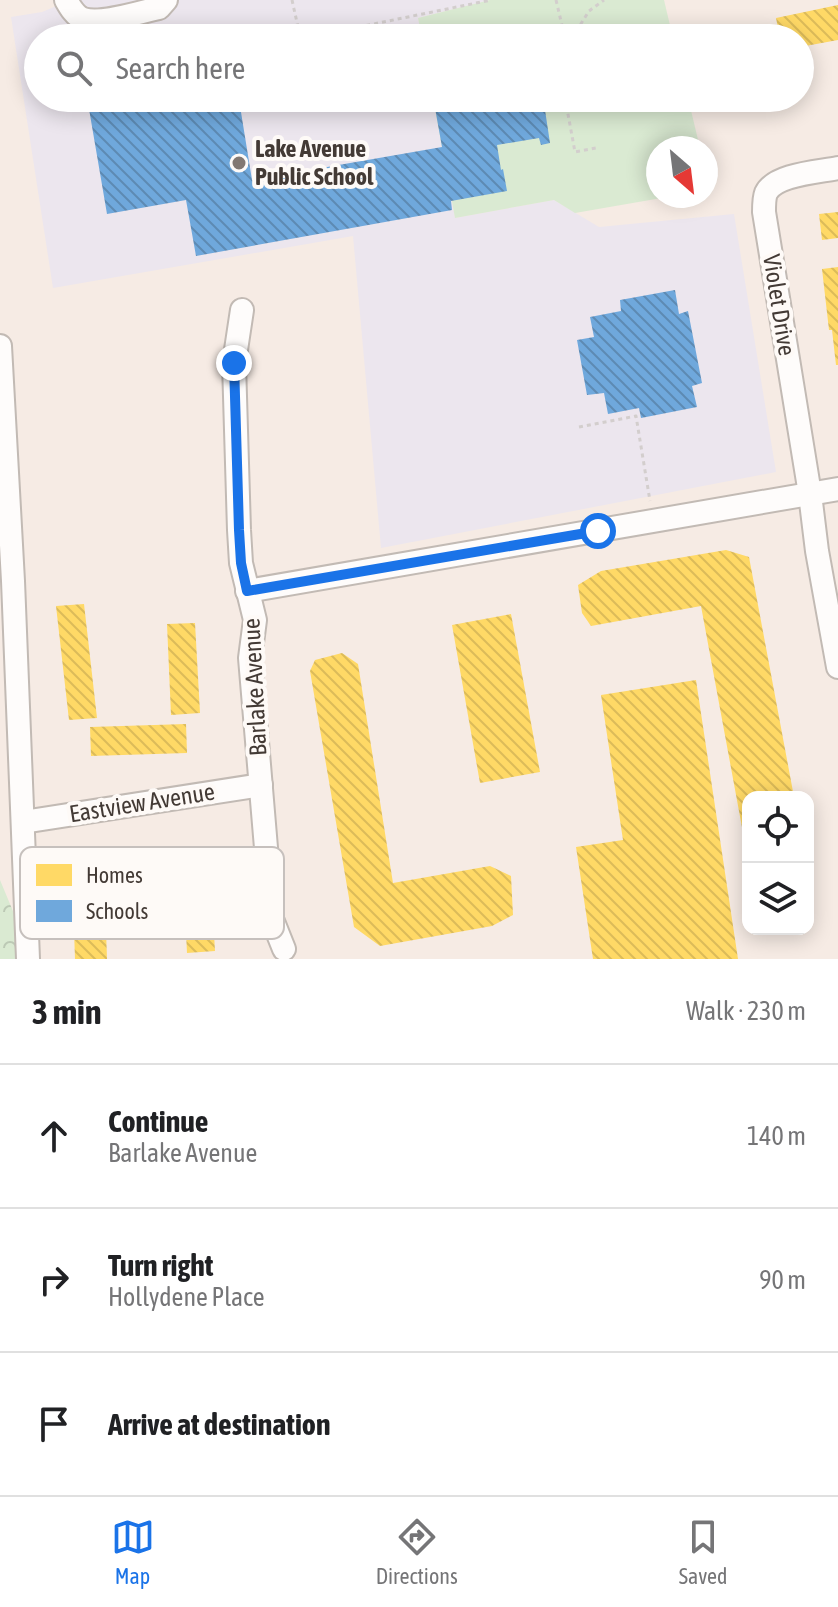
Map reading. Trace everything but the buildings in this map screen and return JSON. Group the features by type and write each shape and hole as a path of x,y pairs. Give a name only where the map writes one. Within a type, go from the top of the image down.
{"street":[{"path":"66,0 82,19 100,20 159,8 166,0"},
{"name":"Violet Drive","path":"810,494 764,212 765,195 772,185 783,179 838,168"},
{"path":"242,310 234,363 239,530 247,591"},
{"path":"0,346 24,847"},
{"name":"Barlake Avenue","path":"266,847 250,658 255,620 247,591 838,489"},
{"path":"810,494 817,551 833,615 837,661"},
{"name":"Eastview Avenue","path":"23,822 261,785"},
{"path":"27,939 28,959"},
{"name":"Barlake Avenue","path":"280,939 284,949"}],"path":[{"path":"292,0 297,24"},
{"path":"374,24 491,0"},
{"path":"556,0 562,24"},
{"path":"581,24 589,11 604,0"},
{"path":"568,112 575,152 596,148"},
{"path":"579,427 636,416 654,521"}],"shaded area":[{"path":"71,0 490,0 418,18 419,24 24,24 24,101 11,17 42,12"},
{"path":"26,112 436,112 455,218 554,200 599,227 734,214 776,472 381,548 353,236 53,288"}],"green space":[{"path":"490,0 664,0 670,24 419,24 418,18"},
{"path":"436,112 691,112 697,136 646,136 646,201 575,213 554,200 455,218"},
{"path":"0,880 20,928 20,939 25,940 25,959 0,959"}],"place":[{"name":"Lake Avenue Public School","path":"239,163"}],"route":[{"path":"234,363 239,530 247,591 598,531"}]}
